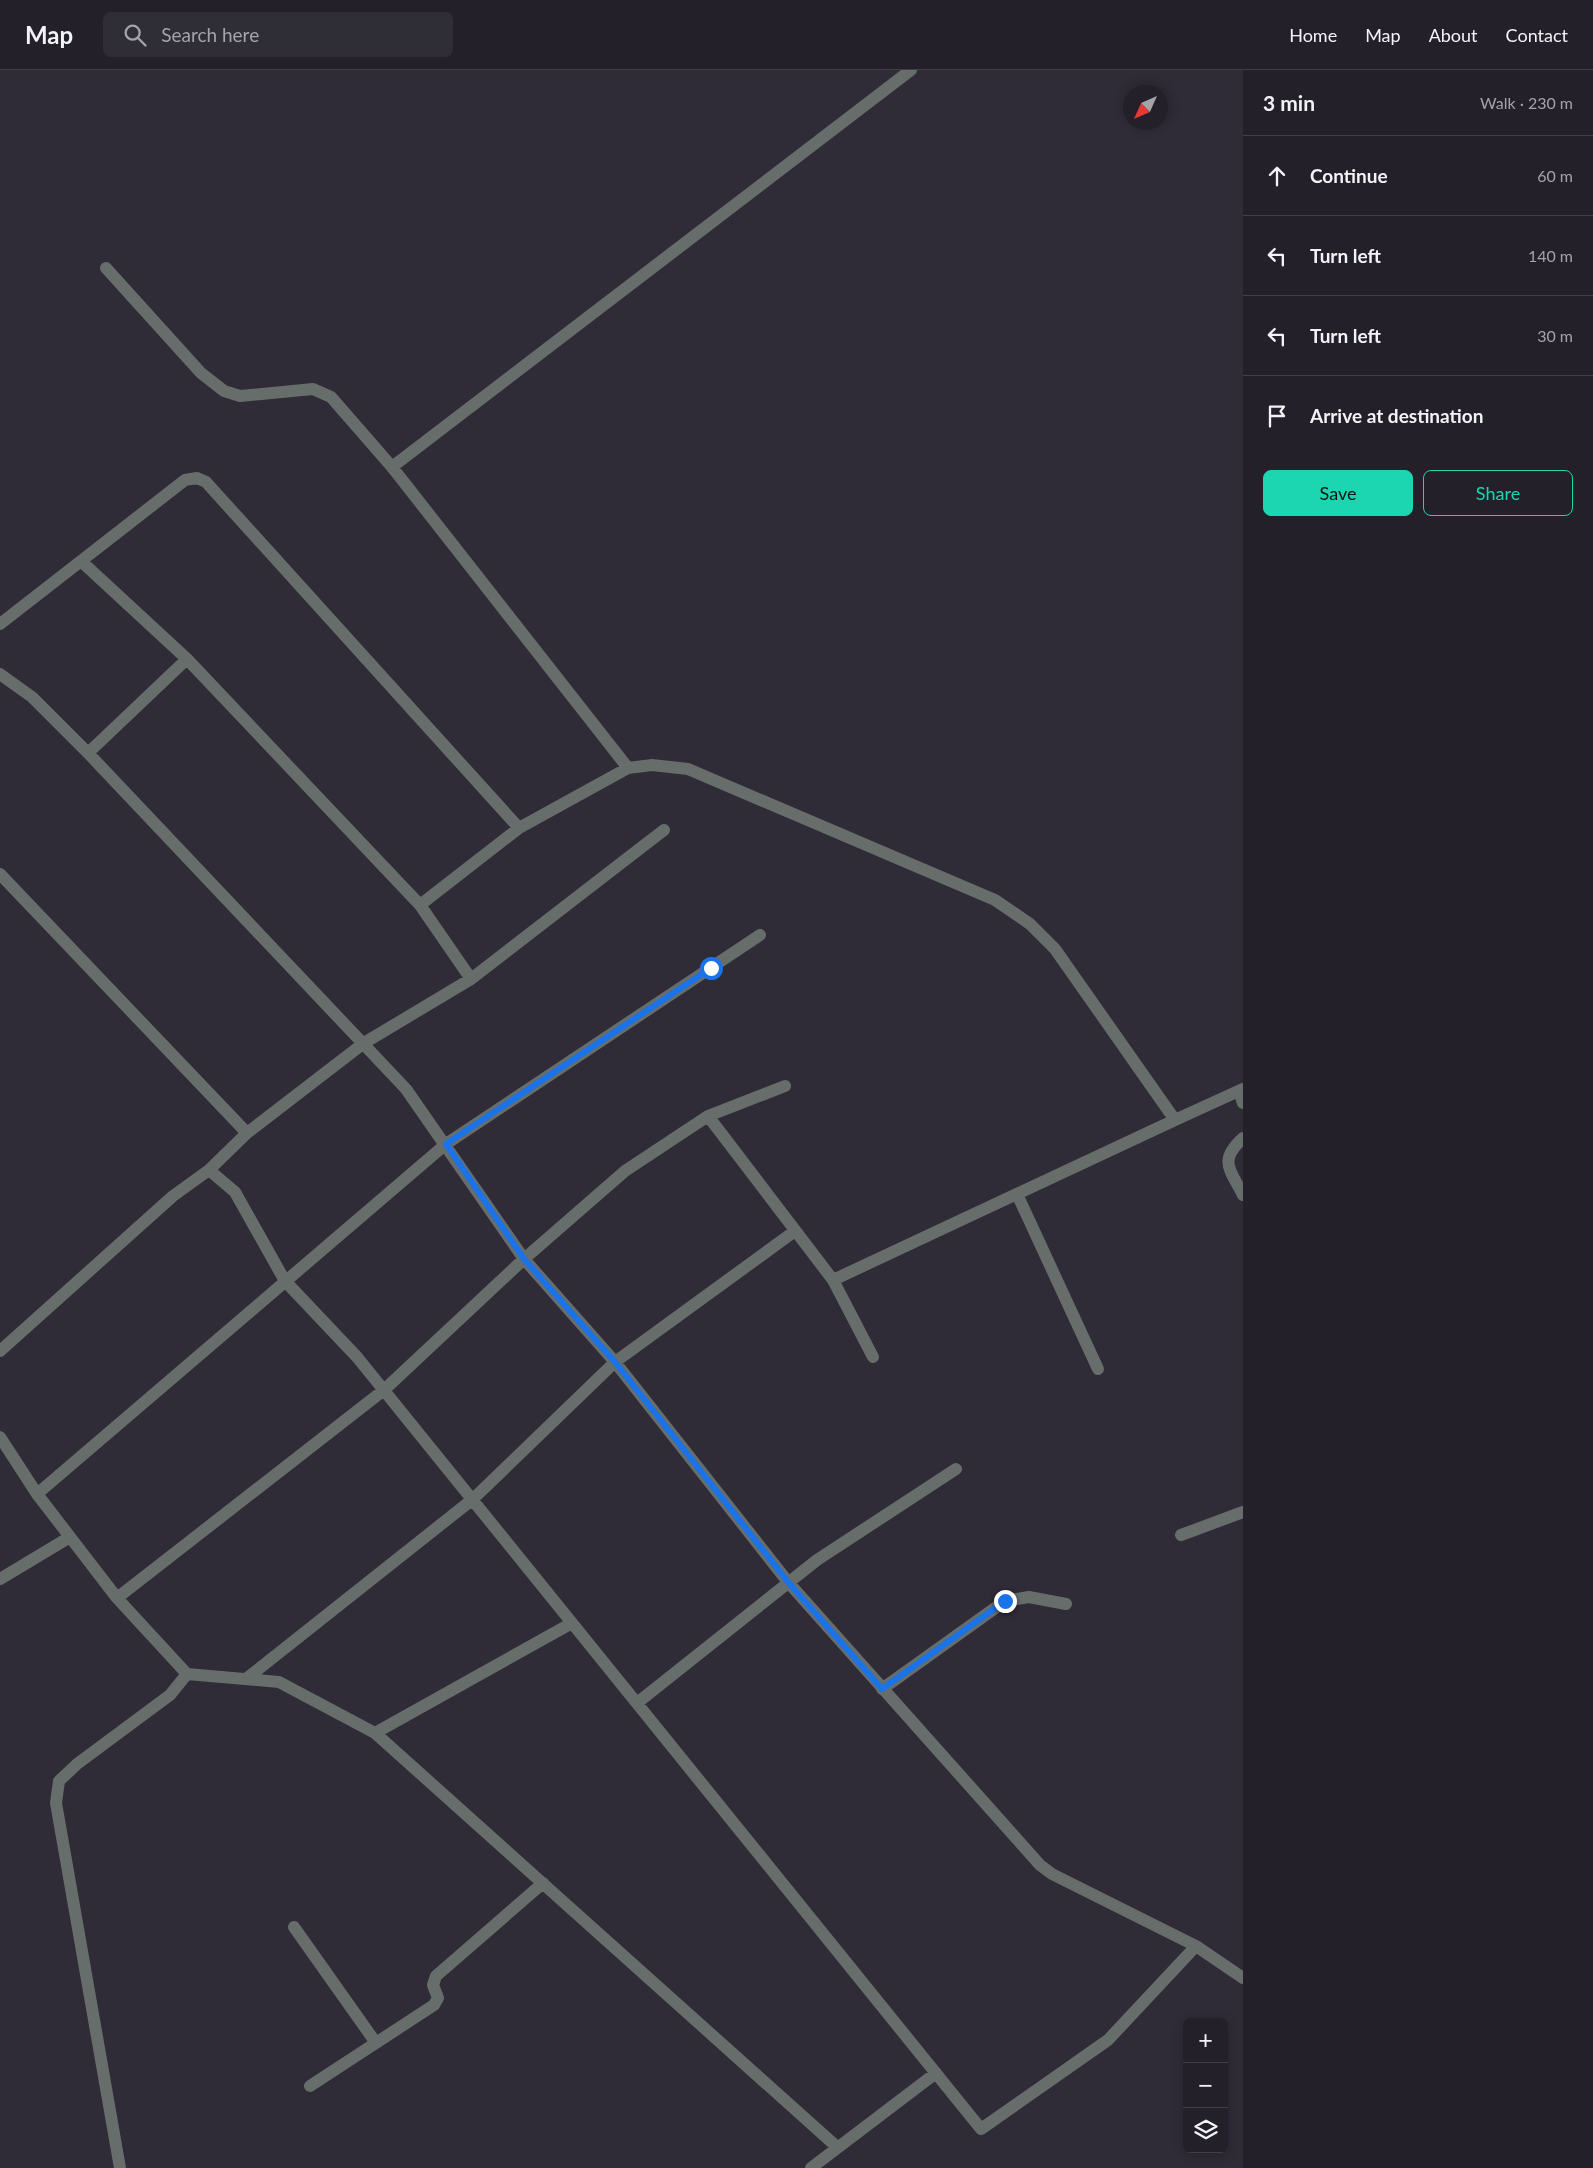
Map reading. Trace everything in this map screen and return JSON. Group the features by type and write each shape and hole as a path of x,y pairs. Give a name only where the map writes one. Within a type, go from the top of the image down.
{"street":[{"path":"392,467 911,70"},
{"path":"106,268 200,373 224,391 240,396 313,389 331,397 392,467 628,768"},
{"path":"0,624 185,480 197,478 206,482 519,828"},
{"path":"82,562 188,659 420,905 472,979"},
{"path":"88,753 188,659"},
{"path":"0,674 32,697 88,753 406,1089 524,1259 615,1362 788,1582 1040,1865 1052,1874 1196,1946 1243,1978"},
{"path":"420,905 519,828 628,768 652,765 688,769 995,900 1030,924 1055,949 1175,1120"},
{"path":"0,1351 173,1196 209,1170 247,1133 364,1043 472,979 664,830"},
{"path":"0,874 247,1133"},
{"path":"37,1494 446,1144 760,935"},
{"path":"116,1598 384,1390 524,1259 626,1171 708,1116 785,1086"},
{"path":"833,1280 1175,1120 1242,1094"},
{"path":"708,1116 833,1280 873,1357"},
{"path":"1243,1138 1229,1152 1227,1164 1243,1195"},
{"path":"209,1170 235,1192 285,1281 357,1356 980,2128 1108,2040 1196,1946"},
{"path":"1017,1194 1098,1369"},
{"path":"246,1679 473,1499 615,1362 795,1231"},
{"path":"0,1437 37,1494 116,1598 187,1674 280,1682 375,1733 837,2147"},
{"path":"637,1703 817,1560 956,1469"},
{"path":"1181,1535 1243,1512"},
{"path":"0,1579 70,1537"},
{"path":"882,1689 1005,1601 1029,1597 1066,1604"},
{"path":"375,1733 572,1623"},
{"path":"120,2168 57,1813 59,1781 77,1764 170,1695 187,1674"},
{"path":"310,2086 434,2005 438,1998 433,1986 436,1976 543,1883"},
{"path":"294,1927 376,2043"},
{"path":"811,2168 936,2073"}],"route":[{"path":"711,968 446,1144 524,1259 615,1362 788,1582 882,1689 1005,1601"}]}
